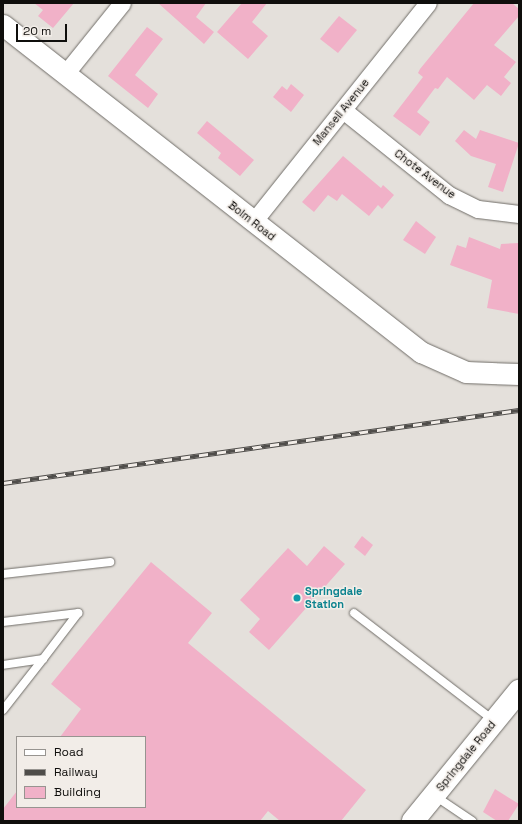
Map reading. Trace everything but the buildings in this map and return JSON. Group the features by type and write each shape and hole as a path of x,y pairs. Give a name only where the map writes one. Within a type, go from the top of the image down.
{"main road":[{"name":"Springdale Road","path":"413,821 519,691"}],"street":[{"path":"65,74 122,3"},
{"name":"Mansell Avenue","path":"253,222 428,3"},
{"name":"Bolm Road","path":"3,25 420,352 466,372 519,374"},
{"name":"Chote Avenue","path":"343,110 449,195 478,209 519,214"}],"lane":[{"path":"3,574 110,562"},
{"path":"3,622 78,613 3,710"},
{"path":"354,614 495,721"},
{"path":"3,665 43,659"},
{"path":"434,796 472,821"}],"railway":[{"path":"3,483 519,410"}],"place":[{"name":"Springdale Station","path":"297,598"}]}
